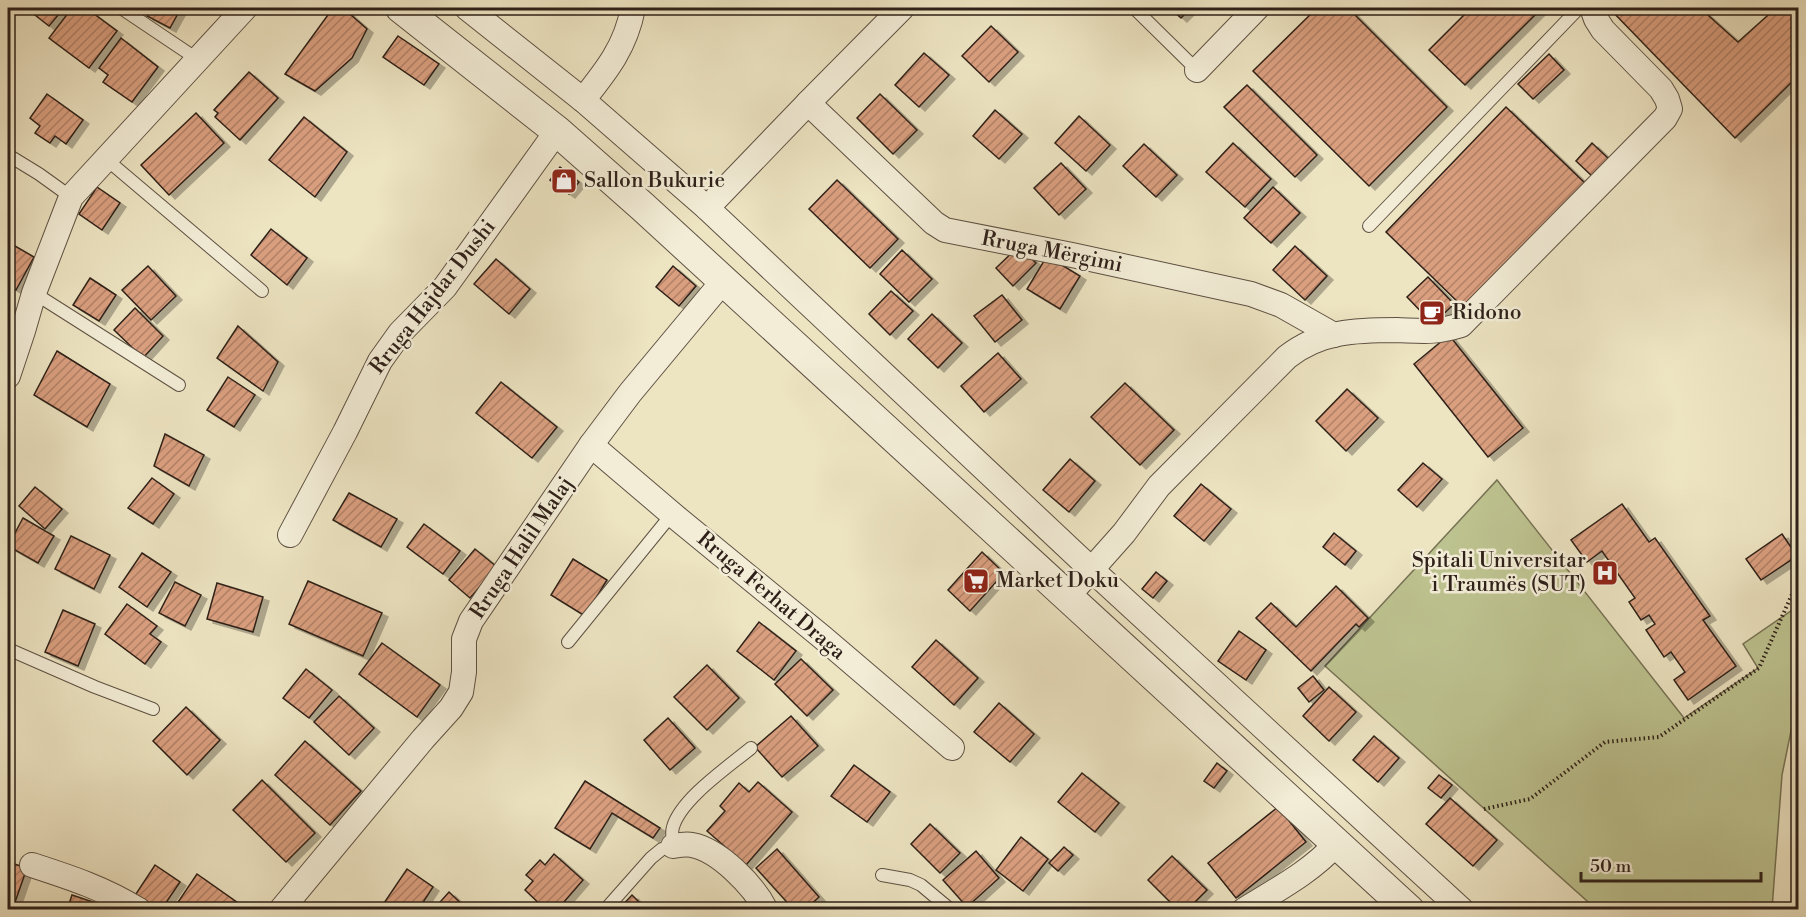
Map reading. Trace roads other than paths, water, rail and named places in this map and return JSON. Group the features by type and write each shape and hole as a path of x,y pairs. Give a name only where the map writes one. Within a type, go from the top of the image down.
{"street":[{"path":"8,376 34,294 71,197 245,8"},
{"path":"401,8 557,131 635,199 1409,909"},
{"path":"466,8 583,100 707,208 1092,570 1461,909"},
{"path":"583,100 607,70 621,46 633,8"},
{"path":"707,208 902,8"},
{"path":"1197,70 1257,8"},
{"path":"1068,596 1124,533 1159,486 1287,357 1308,343 1334,334 1368,330 1443,331 1461,325 1665,118 1670,109 1661,89 1603,30 1592,8"},
{"name":"Rruga Mërgimi","path":"808,103 934,223 945,230 1251,294 1281,305 1334,334"},
{"name":"Rruga Hajdar Dushi","path":"290,535 380,361 400,333 445,287 557,131"},
{"name":"Rruga Halil Malaj","path":"281,909 451,708 461,692 464,672 464,639 471,621 591,445 630,393 724,280"},
{"name":"Rruga Ferhat Draga","path":"591,445 952,748"},
{"path":"674,846 691,844 709,851 728,864 748,884 766,909"},
{"path":"1244,909 1325,857 1336,844"},
{"path":"32,865 86,882 139,909"}],"lane":[{"path":"121,8 197,59"},
{"path":"1134,8 1197,70"},
{"path":"1368,226 1579,8"},
{"path":"8,155 71,197"},
{"path":"106,159 262,291"},
{"path":"34,294 179,386"},
{"path":"568,642 672,514"},
{"path":"8,650 153,709"},
{"path":"605,909 651,858 662,849 674,846 672,829 683,808 751,748"},
{"path":"882,875 910,880 921,885 951,909"}],"place":[{"name":"Sallon Bukurie","path":"564,181"},
{"name":"Ridono","path":"1432,313"},
{"name":"Spitali Universitar i Traumës (SUT)","path":"1605,573"},
{"name":"Market Doku","path":"976,581"}]}
